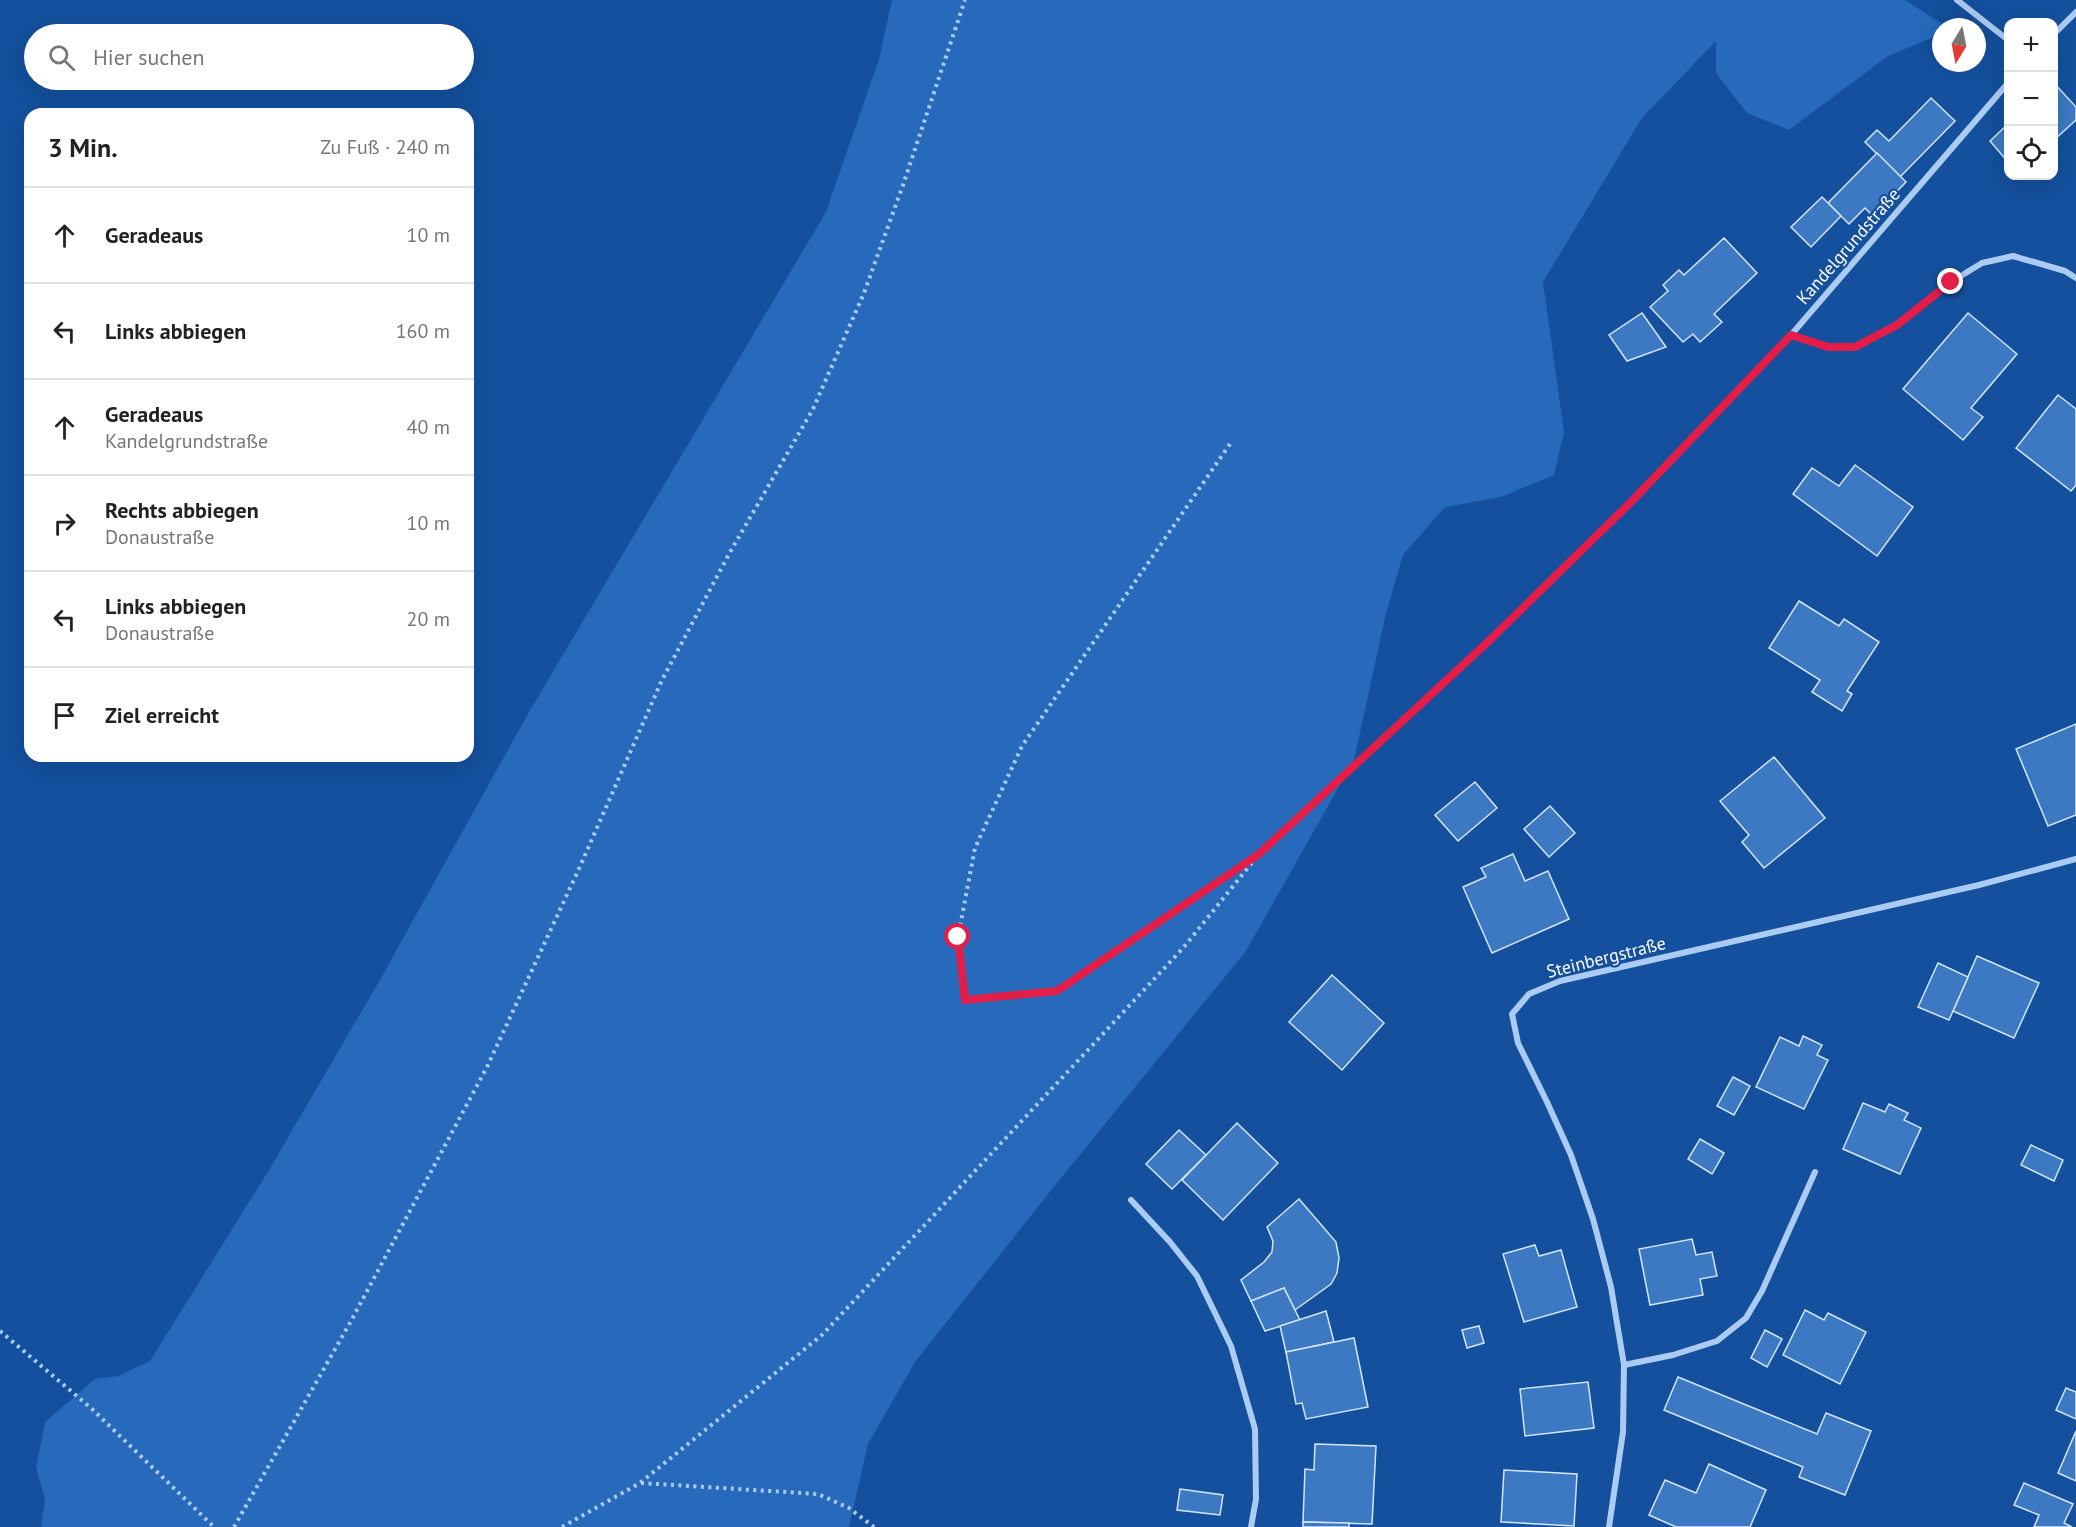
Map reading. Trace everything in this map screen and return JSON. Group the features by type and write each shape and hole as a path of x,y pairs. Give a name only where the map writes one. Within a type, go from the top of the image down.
{"street":[{"path":"1957,0 2004,37"},
{"path":"2058,30 2076,12"},
{"name":"Kandelgrundstraße","path":"1630,503 1791,335 2004,87"},
{"path":"1791,335 1828,347 1855,347 1897,325 1951,282 1982,263 2013,256 2065,272 2076,278"},
{"name":"Steinbergstraße","path":"1609,1527 1623,1432 1624,1365 1611,1287 1593,1220 1571,1155 1518,1043 1512,1014 1529,994 1560,981 1979,885 2076,859"},
{"path":"1624,1365 1673,1355 1717,1341 1746,1318 1762,1291 1815,1172"},
{"path":"1131,1200 1170,1242 1197,1276 1231,1346 1255,1429 1256,1499 1251,1527"}],"path":[{"path":"234,1527 351,1321 487,1067 578,871 662,680 729,555 813,409 864,293 903,186 965,0"},
{"path":"1230,444 1022,746 975,848 958,937 965,1000 1057,991 1259,854"},
{"path":"562,1527 640,1483 822,1335 1184,947 1259,854 1491,639 1630,503"},
{"path":"0,1331 91,1408 214,1527"},
{"path":"640,1483 818,1494 849,1508 874,1527"}],"shaded area":[{"path":"892,0 1905,0 1933,18 1932,38 1888,56 1789,130 1747,113 1716,73 1716,41 1642,118 1543,282 1564,432 1554,475 1501,497 1445,507 1403,555 1386,613 1354,760 1246,951 1052,1189 915,1362 868,1444 849,1527 41,1527 45,1500 36,1467 45,1422 95,1379 118,1376 150,1361 269,1170 377,985 529,712 826,212 879,59"}],"building":[{"path":"2058,87 2076,107 2076,120 2058,136"},
{"path":"1931,98 1955,121 1900,177 1865,142 1877,130 1889,141"},
{"path":"2004,128 2004,157 1990,141"},
{"path":"1877,153 1906,182 1873,216 1865,208 1849,224 1828,203"},
{"path":"1822,197 1841,216 1811,247 1791,227"},
{"path":"1724,238 1757,273 1714,314 1722,322 1700,342 1693,334 1683,342 1650,307 1668,291 1663,285 1679,270 1684,275"},
{"path":"1642,313 1666,347 1627,361 1609,335"},
{"path":"1968,313 2017,354 1971,408 1983,417 1963,440 1903,389"},
{"path":"2058,395 2076,409 2076,485 2071,491 2016,448"},
{"path":"1855,465 1913,507 1877,556 1793,494 1812,468 1839,486"},
{"path":"1799,601 1839,626 1844,619 1879,642 1847,691 1852,694 1842,711 1812,692 1820,680 1769,648"},
{"path":"2076,724 2076,815 2048,826 2016,749"},
{"path":"1774,757 1825,818 1764,868 1742,842 1749,835 1720,801"},
{"path":"1475,782 1497,808 1458,841 1435,815"},
{"path":"1550,806 1575,833 1549,857 1524,829"},
{"path":"1513,854 1525,881 1548,871 1569,919 1492,953 1463,887 1486,877 1481,868"},
{"path":"1977,956 2039,983 2014,1038 1953,1011"},
{"path":"1938,963 1968,977 1949,1020 1918,1007"},
{"path":"1332,975 1384,1023 1342,1070 1289,1022"},
{"path":"1803,1036 1822,1045 1817,1055 1828,1060 1804,1109 1756,1087 1780,1037 1799,1046"},
{"path":"1733,1077 1750,1086 1734,1115 1717,1106"},
{"path":"1863,1103 1885,1112 1889,1104 1908,1113 1904,1120 1921,1128 1900,1174 1843,1149"},
{"path":"1237,1123 1278,1163 1223,1220 1182,1180"},
{"path":"1179,1130 1206,1155 1172,1189 1146,1164"},
{"path":"1700,1139 1724,1153 1712,1174 1688,1159"},
{"path":"2031,1145 2063,1160 2054,1181 2021,1165"},
{"path":"1299,1199 1336,1242 1339,1258 1337,1273 1331,1284 1295,1310 1284,1288 1251,1301 1241,1280 1264,1262 1272,1252 1273,1241 1267,1227"},
{"path":"1692,1239 1696,1255 1712,1252 1717,1276 1700,1279 1703,1295 1650,1305 1639,1249"},
{"path":"1535,1245 1539,1256 1561,1250 1577,1307 1524,1322 1503,1254"},
{"path":"1284,1288 1300,1320 1265,1331 1251,1301"},
{"path":"1805,1310 1824,1320 1828,1313 1866,1332 1840,1384 1783,1355"},
{"path":"1326,1311 1334,1342 1286,1352 1280,1326"},
{"path":"1479,1326 1484,1343 1467,1348 1462,1330"},
{"path":"1765,1330 1782,1339 1767,1367 1751,1358"},
{"path":"1354,1338 1368,1407 1306,1419 1302,1403 1296,1404 1286,1352"},
{"path":"1678,1377 1817,1434 1826,1413 1871,1431 1845,1495 1799,1477 1803,1467 1664,1410"},
{"path":"1588,1382 1594,1428 1525,1436 1520,1389"},
{"path":"2066,1388 2076,1392 2076,1419 2056,1410"},
{"path":"2076,1431 2076,1481 2058,1473"},
{"path":"1315,1444 1376,1446 1372,1524 1303,1522 1305,1469 1314,1470"},
{"path":"1709,1464 1766,1490 1750,1527 1676,1527 1649,1515 1665,1480 1696,1493"},
{"path":"1504,1470 1577,1474 1574,1526 1501,1522"},
{"path":"2024,1483 2073,1504 2064,1523 2072,1527 2034,1527 2039,1515 2014,1505"},
{"path":"1180,1489 1223,1495 1220,1515 1177,1510"},
{"path":"1303,1522 1349,1523 1349,1527 1303,1527"}],"route":[{"path":"958,937 965,1000 1057,991 1259,854 1491,639 1630,503 1791,335 1828,347 1855,347 1897,325 1951,282"}]}
